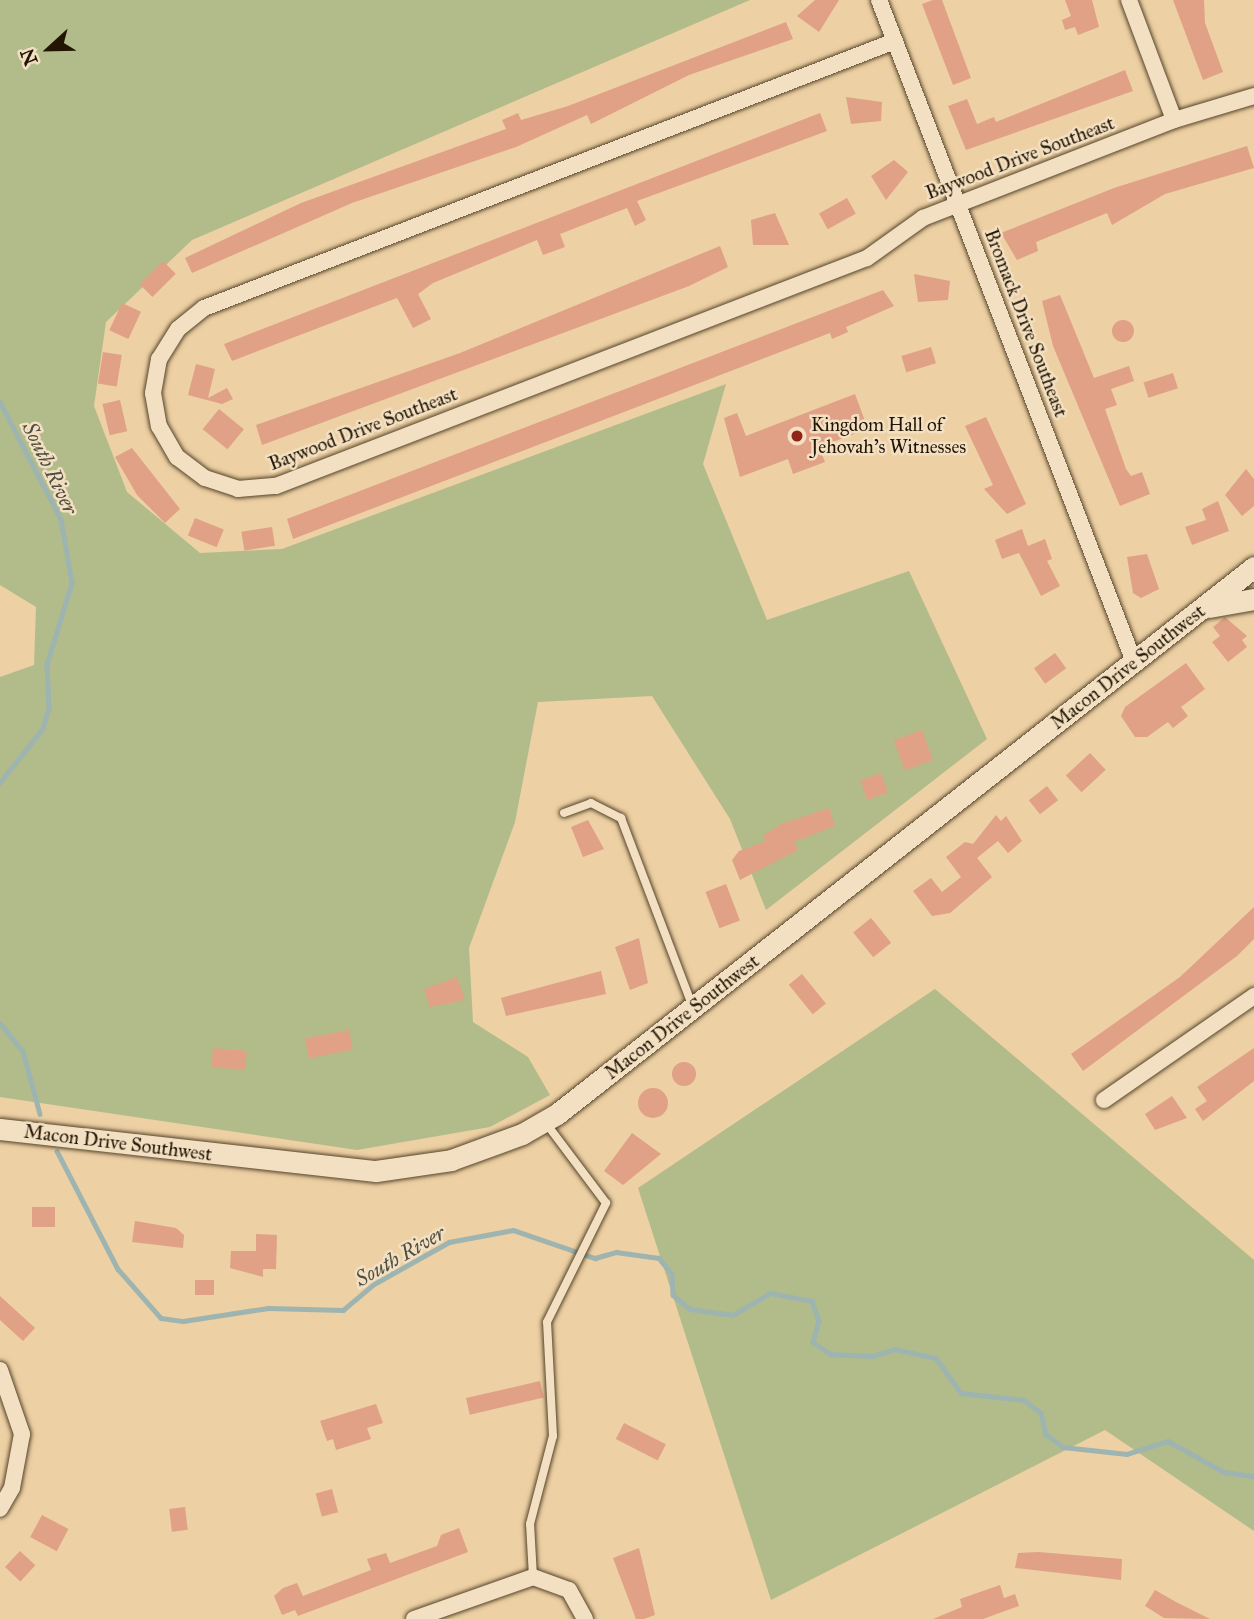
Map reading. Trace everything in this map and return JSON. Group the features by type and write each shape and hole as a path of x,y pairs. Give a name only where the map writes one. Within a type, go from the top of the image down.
{"street":[{"name":"Bromack Drive Southeast","path":"879,0 1134,662"},
{"path":"1129,0 1174,120"},
{"name":"Baywood Drive Southeast","path":"895,41 204,308 178,329 159,359 153,393 159,426 177,457 205,478 238,489 276,486 867,258 923,218 1174,120 1254,96"},
{"name":"Macon Drive Southwest","path":"0,1129 376,1171 451,1160 545,1121 1254,567"},
{"path":"1203,608 1254,599"},
{"path":"1104,1100 1254,996"},
{"path":"0,1370 22,1434 12,1488 0,1509"},
{"path":"414,1619 533,1577 569,1590 585,1619"}],"lane":[{"path":"564,813 591,803 621,818 692,1008"},
{"path":"533,1577 530,1524 553,1436 547,1322 564,1279 604,1216 604,1192 545,1121"}],"green space":[{"path":"0,0 750,0 192,240 106,322 94,406 127,492 200,553 282,549 726,384 703,464 767,620 909,571 987,739 766,910 730,819 652,696 538,702 515,822 469,948 473,1022 528,1057 550,1095 490,1127 357,1150 0,1097 0,677 34,665 36,607 0,585"},
{"path":"935,989 1254,1260 1254,1531 1105,1430 771,1600 638,1188"}],"building":[{"path":"815,0 839,0 819,32 797,16"},
{"path":"942,0 971,78 953,85 922,4"},
{"path":"1065,0 1092,0 1099,27 1078,35 1075,27 1065,30 1062,20 1071,16"},
{"path":"1173,0 1204,0 1205,23 1223,72 1203,80"},
{"path":"786,22 793,39 689,75 591,124 587,115 516,147 352,203 192,273 185,258 301,203 506,129 502,120 518,113 521,120 568,106"},
{"path":"1125,70 1133,91 966,150 948,106 967,99 977,124 994,117 996,122"},
{"path":"846,97 882,102 881,121 851,124"},
{"path":"820,113 827,131 637,201 646,220 635,226 627,208 560,234 565,247 543,255 537,240 433,283 418,294 431,319 413,328 397,298 232,361 224,344"},
{"path":"1247,146 1254,168 1165,194 1112,225 1107,213 1036,242 1038,251 1017,260 1001,233 1114,188"},
{"path":"894,160 908,172 886,200 871,176"},
{"path":"847,198 856,214 828,229 819,214"},
{"path":"775,213 789,245 753,245 751,220"},
{"path":"720,246 728,267 689,286 262,445 256,425 460,353"},
{"path":"163,261 176,274 152,297 140,284"},
{"path":"914,274 950,281 948,300 918,302"},
{"path":"883,290 894,306 846,327 848,332 832,339 830,333 293,539 287,519"},
{"path":"1060,295 1094,378 1129,366 1134,381 1111,389 1117,405 1105,409 1126,469 1131,476 1142,472 1150,494 1120,506 1053,346 1042,301"},
{"path":"122,303 141,312 128,339 109,330"},
{"path":"1119,320 1127,320 1134,327 1134,335 1127,342 1119,342 1112,335 1112,327"},
{"path":"931,347 936,363 906,372 901,356"},
{"path":"103,352 122,355 117,387 98,384"},
{"path":"196,364 215,369 208,398 227,388 233,399 222,404 188,395"},
{"path":"1173,373 1178,388 1148,398 1144,383"},
{"name":"Kingdom Hall of Jehovah’s Witnesses","path":"855,394 868,429 819,447 825,462 793,474 788,459 740,477 724,418 737,413 746,436"},
{"path":"120,400 127,431 110,435 102,404"},
{"path":"219,409 244,429 228,449 203,429"},
{"path":"986,417 1026,504 1007,514 984,489 993,485 965,426"},
{"path":"132,448 180,509 165,523 137,495 115,457"},
{"path":"1246,469 1254,479 1254,506 1242,516 1225,495"},
{"path":"1218,501 1229,531 1192,545 1185,527 1206,520 1202,509"},
{"path":"195,518 224,530 217,547 188,536"},
{"path":"272,527 275,546 244,551 241,532"},
{"path":"1022,529 1028,546 1045,539 1052,559 1047,561 1060,586 1041,596 1019,553 1002,559 995,540"},
{"path":"1147,554 1159,589 1141,598 1133,593 1127,557"},
{"path":"1225,617 1247,636 1242,640 1247,647 1228,662 1212,642 1220,636 1213,627"},
{"path":"1055,653 1066,668 1045,684 1034,668"},
{"path":"1186,663 1205,689 1181,707 1188,716 1173,728 1168,722 1147,737 1135,737 1121,716 1125,707"},
{"path":"922,730 933,760 905,770 894,740"},
{"path":"1090,753 1106,770 1082,792 1066,776"},
{"path":"881,773 888,793 867,800 860,780"},
{"path":"1047,786 1058,800 1040,814 1029,800"},
{"path":"829,808 835,826 794,842 798,850 740,880 732,860 739,851 766,841 763,835 784,823"},
{"path":"996,815 1001,821 1006,816 1022,841 1008,853 998,841 977,858 992,877 950,913 932,916 913,891 931,878 942,892 961,877 946,857 965,842 973,844"},
{"path":"588,820 604,849 583,857 571,827"},
{"path":"726,884 740,920 719,928 705,892"},
{"path":"1254,907 1254,939 1237,956 1083,1071 1071,1054 1180,977"},
{"path":"871,918 891,943 873,957 853,932"},
{"path":"639,938 648,983 630,990 615,947"},
{"path":"601,971 606,994 506,1016 501,998"},
{"path":"802,974 826,1004 813,1014 789,985"},
{"path":"457,977 465,1000 430,1007 424,989"},
{"path":"349,1030 353,1050 309,1058 305,1039"},
{"path":"213,1048 247,1051 245,1070 211,1067"},
{"path":"1254,1048 1254,1081 1203,1121 1195,1109 1207,1101 1197,1087"},
{"path":"684,1062 692,1066 696,1074 692,1082 684,1086 676,1082 672,1074 676,1066"},
{"path":"653,1088 664,1092 668,1103 664,1114 653,1118 642,1114 638,1103 642,1092"},
{"path":"1172,1096 1187,1118 1155,1130 1145,1114"},
{"path":"632,1133 661,1154 623,1185 604,1171"},
{"path":"32,1207 55,1207 55,1227 32,1227"},
{"path":"135,1221 176,1228 184,1235 183,1248 132,1242"},
{"path":"256,1234 277,1235 276,1269 263,1269 263,1277 230,1268 231,1251 256,1251"},
{"path":"195,1280 214,1280 214,1295 195,1295"},
{"path":"0,1296 35,1328 23,1341 0,1320"},
{"path":"540,1381 544,1398 470,1415 466,1398"},
{"path":"376,1404 383,1423 367,1428 371,1439 336,1450 333,1439 327,1441 320,1421"},
{"path":"624,1423 666,1444 658,1460 616,1439"},
{"path":"332,1489 338,1512 322,1517 316,1493"},
{"path":"185,1507 188,1530 172,1532 169,1509"},
{"path":"42,1515 68,1529 57,1551 30,1537"},
{"path":"459,1528 468,1552 298,1616 295,1610 282,1615 274,1596 283,1588 297,1583 303,1596 371,1570 367,1559 386,1553 390,1563 437,1546 441,1535"},
{"path":"639,1548 655,1615 644,1619 636,1619 613,1558"},
{"path":"20,1551 35,1565 20,1581 5,1567"},
{"path":"1038,1552 1122,1559 1121,1580 1015,1568 1018,1553"},
{"path":"1000,1585 1004,1598 1015,1594 1019,1606 983,1619 933,1619 962,1607 960,1599"},
{"path":"1155,1590 1210,1619 1164,1618 1145,1606"}],"waterway":[{"name":"South River","path":"0,402 61,519 72,583 47,665 49,708 43,729 0,783"},
{"name":"South River","path":"0,1023 23,1051 40,1114"},
{"name":"South River","path":"57,1151 118,1269 161,1318 183,1321 268,1308 343,1310 374,1284 449,1242 513,1230 595,1258 616,1252 659,1258 672,1274 673,1295 690,1309 733,1315 770,1293 812,1301 819,1321 813,1342 830,1354 873,1356 894,1349 936,1358 961,1393 1024,1400 1041,1413 1046,1434 1063,1447 1127,1454 1168,1441 1224,1472 1254,1476"}],"place":[{"name":"Kingdom Hall of Jehovah’s Witnesses","path":"797,436"}]}
